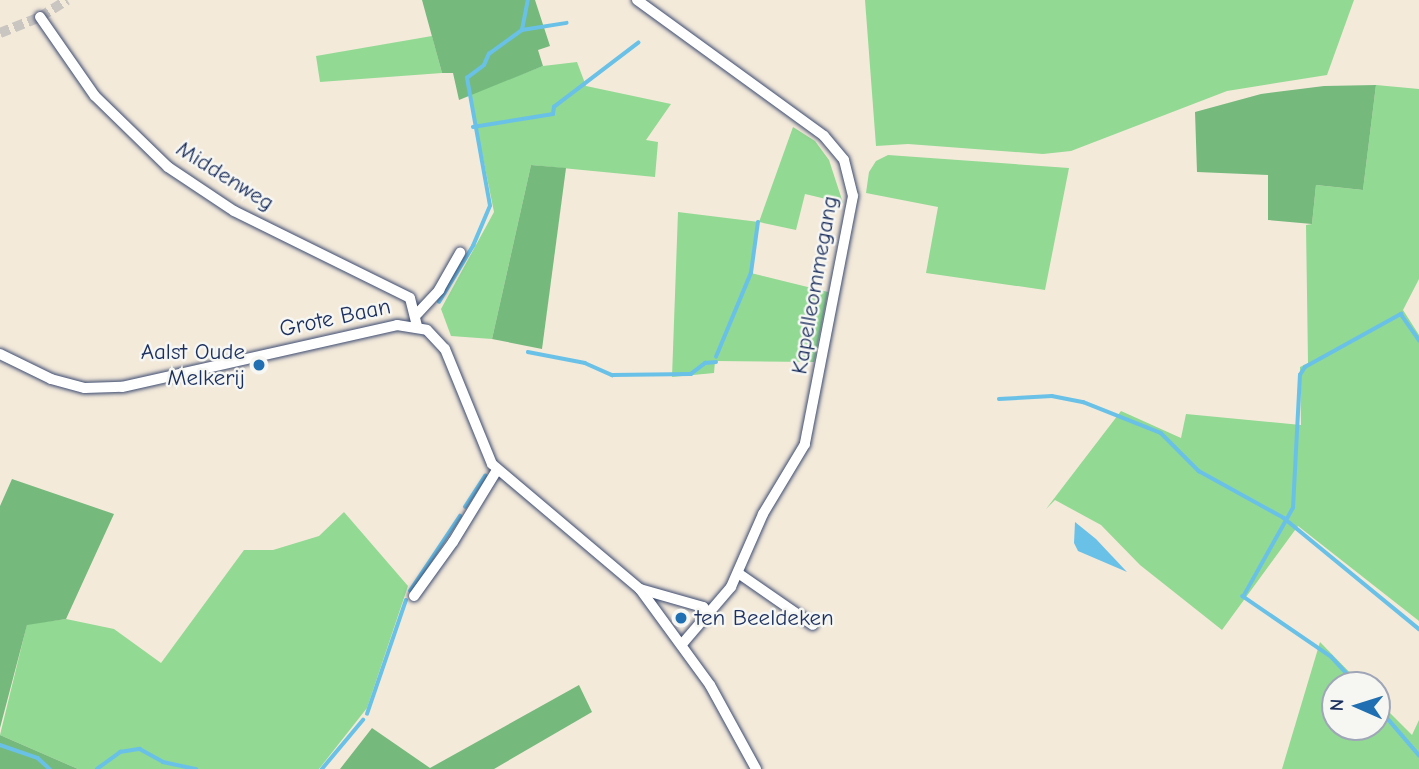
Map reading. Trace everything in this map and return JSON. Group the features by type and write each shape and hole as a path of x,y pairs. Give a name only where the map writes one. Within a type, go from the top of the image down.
{"street":[{"name":"Kapelleommegang","path":"636,0 824,136 844,160 852,183 852,210 810,430 763,514 738,573 711,616 683,643"},
{"name":"Middenweg","path":"40,17 95,96 168,167 233,211 410,298 417,314"},
{"path":"417,326 417,314 439,290 460,253"},
{"name":"Grote Baan","path":"0,354 51,379 85,388 122,387 397,325 417,326 433,334 444,349 497,470 640,589 683,643 756,769"},
{"path":"414,596 453,542 497,470"},
{"path":"738,573 813,625"},
{"name":"Grote Baan","path":"640,589 703,607 711,616"}],"green space":[{"path":"422,0 535,0 550,46 538,50 543,66 459,100 453,73 442,73"},
{"path":"865,0 1354,0 1327,75 1227,91 1071,151 1043,154 908,144 876,146"},
{"path":"432,36 442,73 320,82 316,56"},
{"path":"577,62 586,86 671,104 646,140 658,142 655,177 531,165 492,339 451,336 441,309 494,212 470,94 543,66"},
{"path":"1376,85 1419,89 1419,279 1403,310 1419,335 1419,621 1298,526 1222,630 1140,565 1101,525 1055,500 1046,509 1121,411 1181,438 1186,414 1301,425 1300,367 1308,363 1306,225 1312,224 1316,185 1363,190"},
{"path":"1376,85 1363,190 1316,185 1312,224 1268,220 1268,175 1197,172 1195,112 1261,94 1324,86"},
{"path":"793,127 815,141 829,160 843,203 805,194 796,230 759,222"},
{"path":"888,155 1069,168 1045,290 926,273 938,207 866,193 869,172 876,161"},
{"path":"531,165 566,168 542,349 492,339"},
{"path":"678,212 759,222 751,273 828,292 814,362 715,361 714,373 672,377"},
{"path":"12,479 114,514 66,619 27,625 0,728 0,506"},
{"path":"344,512 408,586 367,708 319,769 78,769 0,735 27,624 66,619 114,629 161,663 244,550 273,550 319,536"},
{"path":"1320,642 1348,671 1321,671 1321,741 1391,741 1391,714 1412,735 1419,720 1419,769 1282,769"},
{"path":"579,685 592,712 494,769 340,769 372,728 430,768"},
{"path":"0,735 78,769 0,769"}],"water":[{"path":"1075,522 1096,539 1127,572 1078,551 1074,543"}],"waterway":[{"path":"439,302 473,246 490,206 467,78 484,65 489,54 522,30 528,0"},
{"path":"522,30 566,23"},
{"path":"473,127 553,114 554,107 638,43"},
{"path":"716,357 751,273 758,222"},
{"path":"1344,671 1331,657 1243,597 1293,508 1300,375 1305,367 1401,314 1419,340"},
{"path":"528,352 585,363 612,375 691,374 705,363 716,362"},
{"path":"999,399 1052,396 1083,402 1161,433 1199,471 1284,518 1419,629"},
{"path":"465,507 485,476"},
{"path":"410,591 460,516"},
{"path":"367,714 406,600"},
{"path":"322,769 363,720"},
{"path":"1391,722 1419,755"},
{"path":"0,745 38,758 50,769"},
{"path":"97,769 120,752 140,749 163,762 196,769"}],"tunnel":[{"path":"0,33 40,17 67,0"}],"place":[{"name":"Aalst Oude Melkerij","path":"259,365"},
{"name":"ten Beeldeken","path":"681,618"}]}
